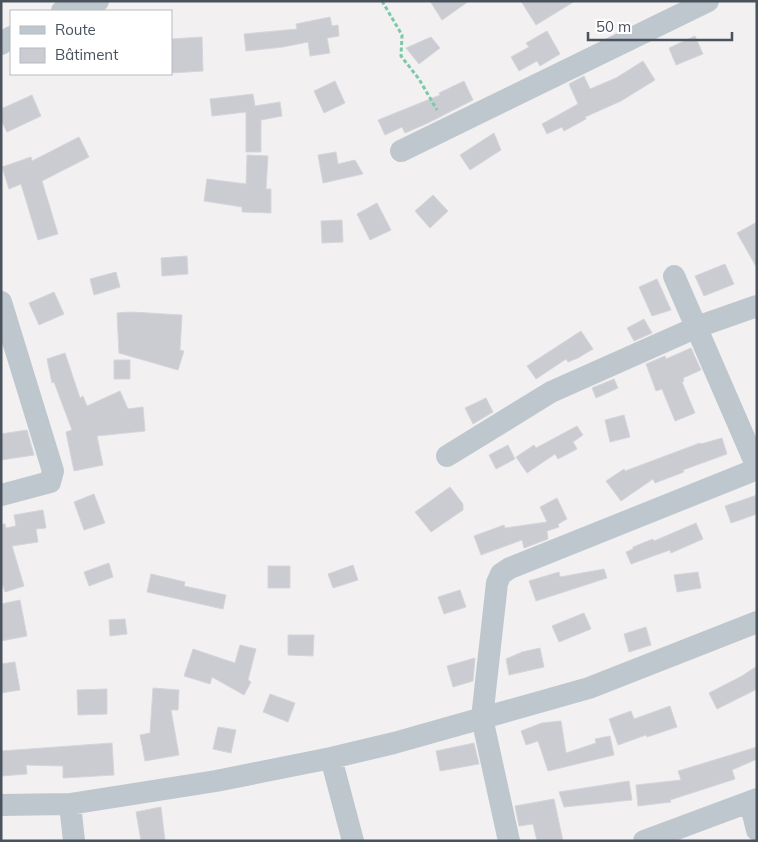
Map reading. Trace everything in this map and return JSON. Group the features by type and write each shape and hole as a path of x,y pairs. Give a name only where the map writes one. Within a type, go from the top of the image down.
{"street":[{"path":"66,10 98,1"},
{"path":"401,152 708,1"},
{"path":"509,841 482,718 497,583 501,574 510,568 757,468 752,443 674,276"},
{"path":"1,302 50,459 53,476 50,482 42,485 1,495"},
{"path":"447,456 551,392 697,327 757,306"},
{"path":"1,805 70,804 216,781 331,758 394,743 589,688 757,622"},
{"path":"331,758 353,841"},
{"path":"644,841 671,836 753,800 757,830"},
{"path":"70,804 74,841"}],"path":[{"path":"382,1 402,36 401,56 419,79 448,128"}],"building":[{"path":"430,1 469,1 442,20"},
{"path":"521,1 575,1 536,25"},
{"path":"330,17 332,26 338,25 339,36 327,38 330,53 310,56 308,42 246,51 244,34 297,29 296,24"},
{"path":"547,31 560,54 540,66 537,61 519,71 511,57 529,47 526,43"},
{"path":"695,36 703,54 676,65 669,48"},
{"path":"202,37 203,71 172,73 172,39"},
{"path":"431,37 440,48 419,64 406,48"},
{"path":"643,61 655,80 621,101 585,117 586,119 564,131 562,127 547,134 542,124 578,104 569,84 584,76 590,89 616,78"},
{"path":"335,81 345,103 324,113 314,91"},
{"path":"464,81 473,100 405,133 402,127 385,135 378,120 440,95 439,93"},
{"path":"253,94 255,106 280,102 282,116 261,120 261,152 246,152 246,112 212,116 210,99"},
{"path":"32,95 41,116 7,132 1,120 1,109"},
{"path":"494,133 501,150 470,170 460,155"},
{"path":"79,137 89,157 42,181 58,234 38,240 21,184 9,189 2,167 31,157 32,161"},
{"path":"336,152 338,164 355,160 363,174 323,183 318,155"},
{"path":"247,155 268,156 266,189 271,189 271,213 242,212 242,207 204,201 207,179 246,184"},
{"path":"433,195 448,211 430,228 415,211"},
{"path":"377,203 391,230 370,240 357,214"},
{"path":"342,220 343,242 322,243 321,221"},
{"path":"757,222 757,268 737,233"},
{"path":"187,256 188,274 162,276 161,258"},
{"path":"725,264 734,284 704,296 695,276"},
{"path":"116,272 120,287 94,295 90,279"},
{"path":"657,279 671,310 652,316 639,287"},
{"path":"54,292 64,314 39,325 29,303"},
{"path":"117,313 182,315 180,350 184,351 178,370 119,353"},
{"path":"644,319 652,333 634,341 627,328"},
{"path":"581,331 593,349 568,362 566,359 536,379 527,366"},
{"path":"691,348 701,370 683,378 684,381 682,382 695,413 675,421 662,389 656,391 646,364 665,356 666,359"},
{"path":"65,353 80,398 83,396 87,406 120,391 128,409 143,407 145,431 97,436 103,465 74,471 66,432 72,430 54,382 52,383 47,359"},
{"path":"114,360 130,360 130,379 114,379"},
{"path":"614,379 618,388 596,398 592,388"},
{"path":"486,398 493,412 473,424 465,408"},
{"path":"624,415 630,437 610,442 605,420"},
{"path":"577,426 583,435 573,442 577,449 558,459 555,454 527,473 516,457 534,445 536,448"},
{"path":"27,430 34,455 1,460 1,434"},
{"path":"722,438 727,454 683,470 684,472 655,483 653,479 621,501 606,481 624,469 625,471 700,443"},
{"path":"508,445 515,459 496,469 489,455"},
{"path":"450,487 463,504 463,510 431,532 415,512"},
{"path":"94,494 105,523 84,530 74,502"},
{"path":"757,495 757,514 731,523 725,506"},
{"path":"557,498 567,519 558,524 559,527 547,531 548,539 524,548 522,540 481,555 474,536 504,525 505,528 547,522 540,507"},
{"path":"43,510 46,528 36,529 38,542 12,546 24,586 5,592 1,580 1,524 5,524 6,528 16,526 14,515"},
{"path":"696,523 703,539 671,553 670,550 631,564 626,552 633,549 633,547 653,539 654,541"},
{"path":"109,563 113,577 89,586 84,572"},
{"path":"353,565 358,580 333,588 328,574"},
{"path":"268,566 290,566 290,588 268,588"},
{"path":"604,569 607,578 536,601 529,581 559,572 560,577"},
{"path":"698,572 701,588 677,592 674,575"},
{"path":"151,574 185,582 184,586 226,595 223,609 147,592"},
{"path":"460,590 466,607 444,614 438,597"},
{"path":"20,600 27,636 1,641 1,604"},
{"path":"584,613 591,629 559,642 552,626"},
{"path":"125,619 127,634 110,636 109,620"},
{"path":"646,627 651,645 629,652 624,634"},
{"path":"288,635 314,635 313,656 288,655"},
{"path":"240,645 256,649 248,680 251,682 244,695 212,677 210,684 184,676 193,649 235,663"},
{"path":"540,648 544,667 509,675 506,659 522,652"},
{"path":"475,658 473,681 453,687 447,666"},
{"path":"15,662 20,690 1,693 1,664"},
{"path":"757,666 757,689 717,709 709,693"},
{"path":"153,688 179,690 178,710 171,710 179,755 145,761 140,735 150,733"},
{"path":"107,689 107,714 78,715 77,690"},
{"path":"270,694 295,703 288,722 263,712"},
{"path":"670,706 677,727 618,745 609,719 631,711 634,719"},
{"path":"561,721 566,753 596,743 595,739 610,736 614,755 548,771 538,741 526,745 521,731 542,723"},
{"path":"218,727 236,730 231,753 213,749"},
{"path":"112,743 114,775 63,778 63,766 26,765 27,774 1,776 1,751"},
{"path":"474,743 479,764 440,771 436,751"},
{"path":"757,747 757,759 732,770 735,779 670,800 671,802 638,806 636,785 681,780 678,771"},
{"path":"629,781 632,800 564,807 559,792"},
{"path":"554,799 563,841 537,841 533,824 519,826 515,806"},
{"path":"161,807 165,841 141,841 136,812"}]}
